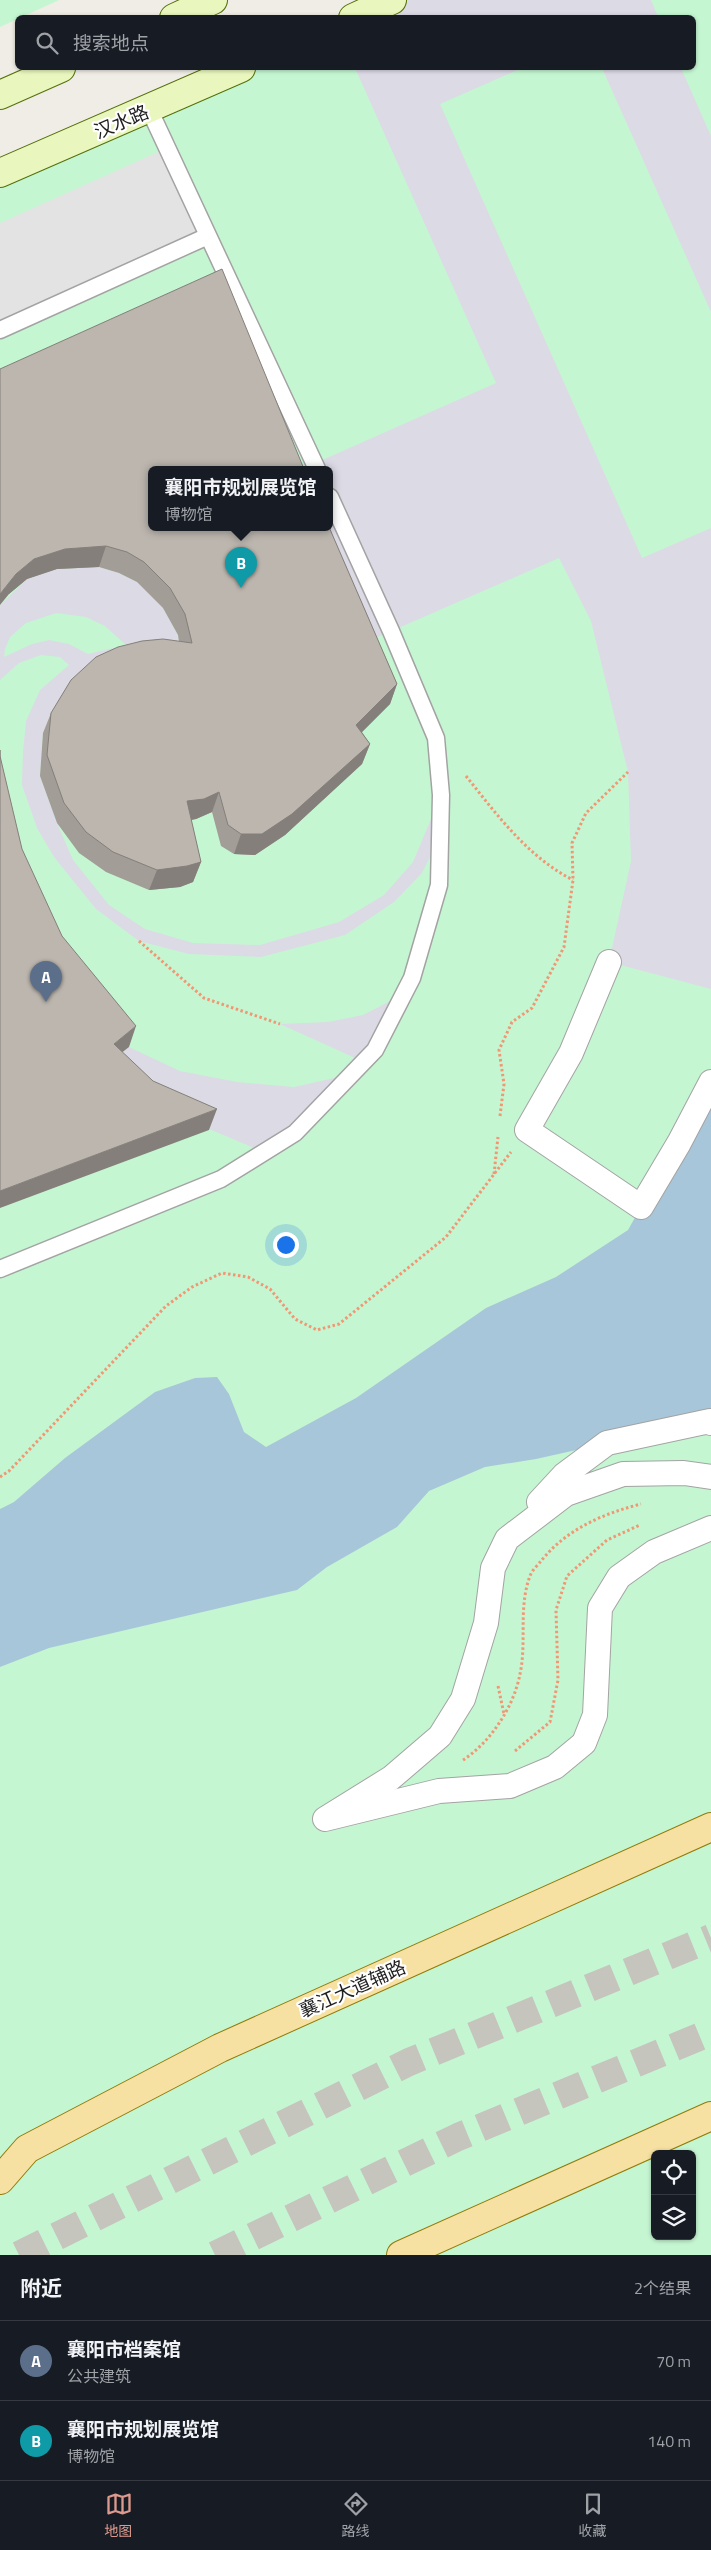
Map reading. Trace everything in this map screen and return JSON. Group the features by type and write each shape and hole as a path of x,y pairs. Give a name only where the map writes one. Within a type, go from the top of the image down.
{"main road":[{"path":"178,11 214,0"},
{"path":"360,15 392,0"},
{"path":"0,95 56,70"},
{"name":"汉水路","path":"0,173 237,70"},
{"name":"襄江大道辅路","path":"0,2162 220,2048 711,1827"},
{"path":"401,2255 711,2116"},
{"path":"0,2180 27,2148"}],"street":[{"path":"609,962 571,1053 527,1130 641,1207 679,1143 711,1082"},
{"path":"711,1423 710,1420 607,1443 564,1474 507,1538 493,1568 486,1623 462,1699 440,1736 391,1778 325,1819 439,1791 510,1786 555,1767 584,1743 595,1715 600,1608 619,1577 654,1552 711,1528"},
{"path":"507,1538 566,1494 623,1474 684,1473 711,1477"}],"lane":[{"path":"149,109 316,466"},
{"path":"0,330 208,236"},
{"path":"0,1269 221,1179 295,1133 375,1050 412,978 439,885 440,795 436,738 391,631 333,504"}],"path":[{"path":"436,738 501,820 550,868 573,880"},
{"path":"500,1120 504,1084 499,1050 512,1022 532,1008 564,947 573,880 572,843 586,813 628,772"},
{"path":"138,941 204,998 280,1024"},
{"path":"494,1174 499,1129"},
{"path":"0,1477 9,1471 166,1306 192,1287 222,1274 248,1277 270,1289 295,1320 317,1330 339,1324 446,1238 527,1130"},
{"path":"457,1763 478,1747 495,1728 511,1702 520,1673 524,1603 530,1574 550,1550 578,1528 610,1512 643,1504"},
{"path":"509,1754 550,1722 558,1680 556,1610 567,1576 607,1540 646,1522"}],"green space":[{"path":"0,0 59,0 26,15 15,15 15,20 0,27"},
{"path":"393,0 711,0 711,2255 0,2255 0,171 233,70 696,70 696,15 358,15"}],"shaded area":[{"path":"393,0 651,0 657,15 360,15"},
{"path":"356,70 517,70 440,104 642,558 711,528 711,989 609,962 631,861 628,772 591,621 559,558 364,643 314,531 333,531 333,466 309,466 496,383"},
{"path":"603,70 682,70 711,136 711,312"},
{"path":"167,148 208,236 0,330 0,223"},
{"path":"99,567 119,573 137,582 163,608 178,635 184,664 43,733 40,776 57,823 73,860 109,905 145,929 193,943 260,945 339,922 384,895 413,862 441,795 439,839 422,873 394,902 345,935 261,957 189,954 139,941 96,909 54,857 37,828 22,785 26,721 40,690 69,665 60,657 41,655 19,663 0,680 0,605 27,579 57,569","holes":["56,613 86,617 105,626 126,645 88,654 69,644 49,640 32,644 4,657 10,637 26,623"]},
{"path":"402,995 364,1062 280,1024 328,1022 363,1015"},
{"path":"129,1047 180,1071 237,1082 294,1087 352,1074 264,1152 145,1102 106,1065"}],"water":[{"path":"711,1082 711,1420 536,1459 485,1467 429,1491 397,1527 327,1567 297,1590 49,1648 0,1667 0,1509 14,1502 65,1458 155,1392 195,1378 217,1377 229,1394 244,1432 266,1447 356,1398 486,1308 556,1277 628,1230"}],"building":[{"path":"222,269 303,466 148,466 148,531 331,531 397,684 356,725 370,744 292,814 262,834 241,834 228,825 219,792 204,799 187,801 201,862 157,870 113,852 86,832 64,803 47,755 51,713 71,680 96,657 118,647 142,641 163,639 192,643 185,614 170,588 144,562 127,552 106,546 65,549 34,559 16,574 0,594 0,369"},
{"path":"0,756 22,849 62,936 136,1026 114,1044 153,1081 217,1109 0,1191"}],"tunnel":[{"path":"19,2255 409,2062 711,1938"},
{"path":"215,2255 458,2137 711,2032"}],"place":[{"name":"襄阳市规划展览馆","path":"241,588"},
{"name":"襄阳市档案馆","path":"46,1002"}]}
